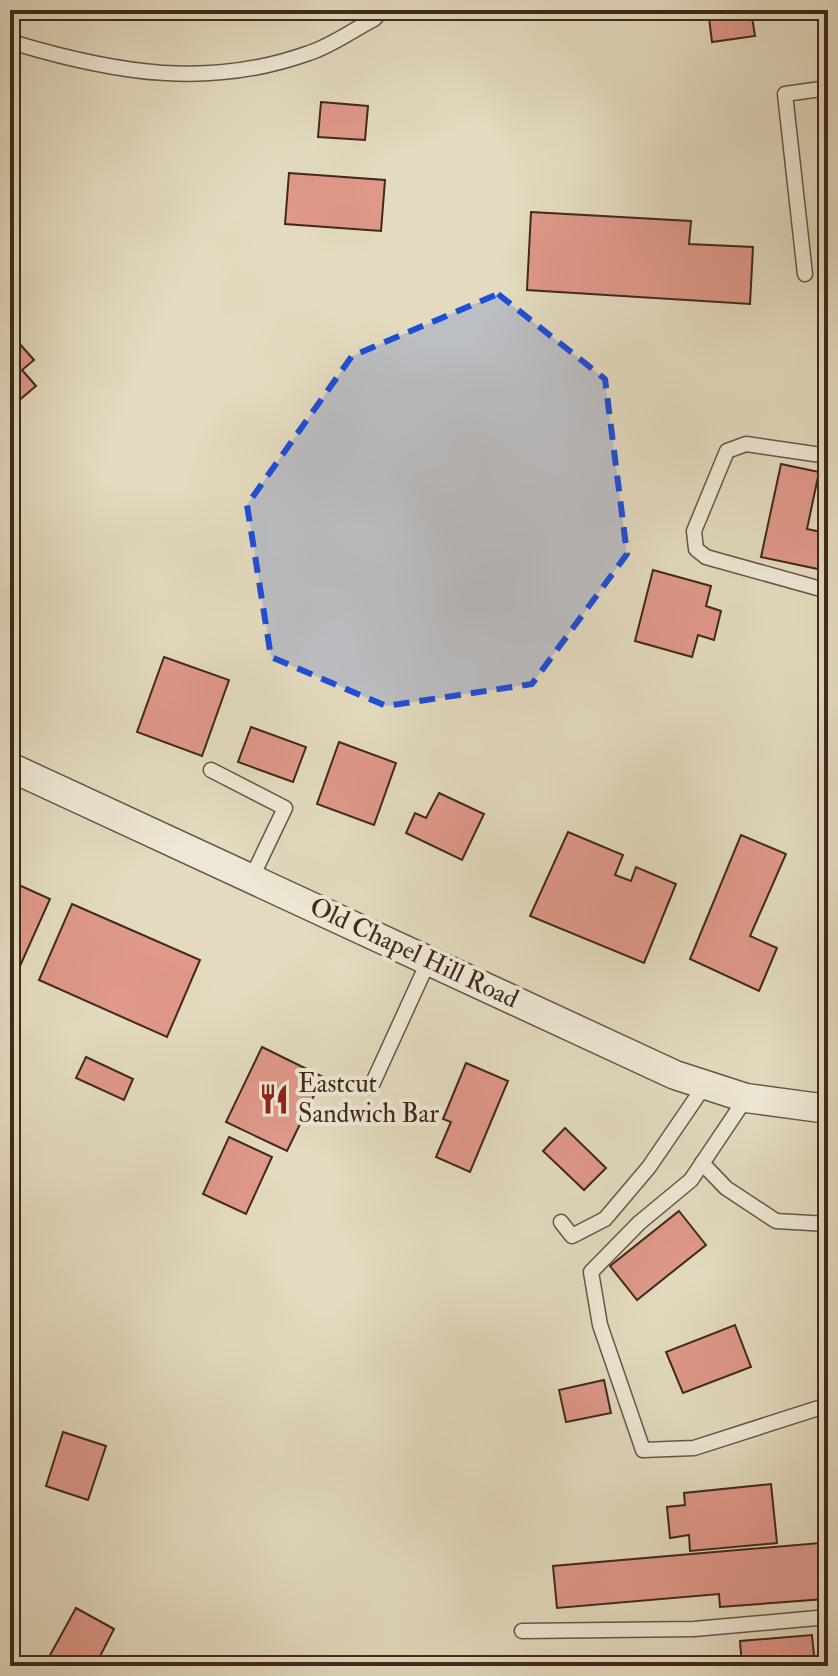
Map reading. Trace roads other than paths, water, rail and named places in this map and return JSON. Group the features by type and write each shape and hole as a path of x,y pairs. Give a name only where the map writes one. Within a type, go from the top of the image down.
{"street":[{"name":"Old Chapel Hill Road","path":"10,767 622,1051 746,1098 828,1109"}],"lane":[{"path":"10,37 18,44 91,65 151,75 249,69 310,53 374,19 382,10"},
{"path":"805,274 785,94 828,88"},
{"path":"828,456 746,444 727,451 694,531 696,549 706,557 828,591"},
{"path":"211,770 285,808 252,877"},
{"path":"371,1087 429,960"},
{"path":"561,1222 572,1236 605,1219 649,1167 705,1085"},
{"path":"746,1098 691,1180 639,1223 591,1272 600,1325 643,1450 694,1448 828,1405"},
{"path":"702,1163 726,1188 776,1221 828,1224"},
{"path":"522,1631 694,1629 828,1617"}],"place":[{"name":"Eastcut Sandwich Bar","path":"274,1099"}]}
